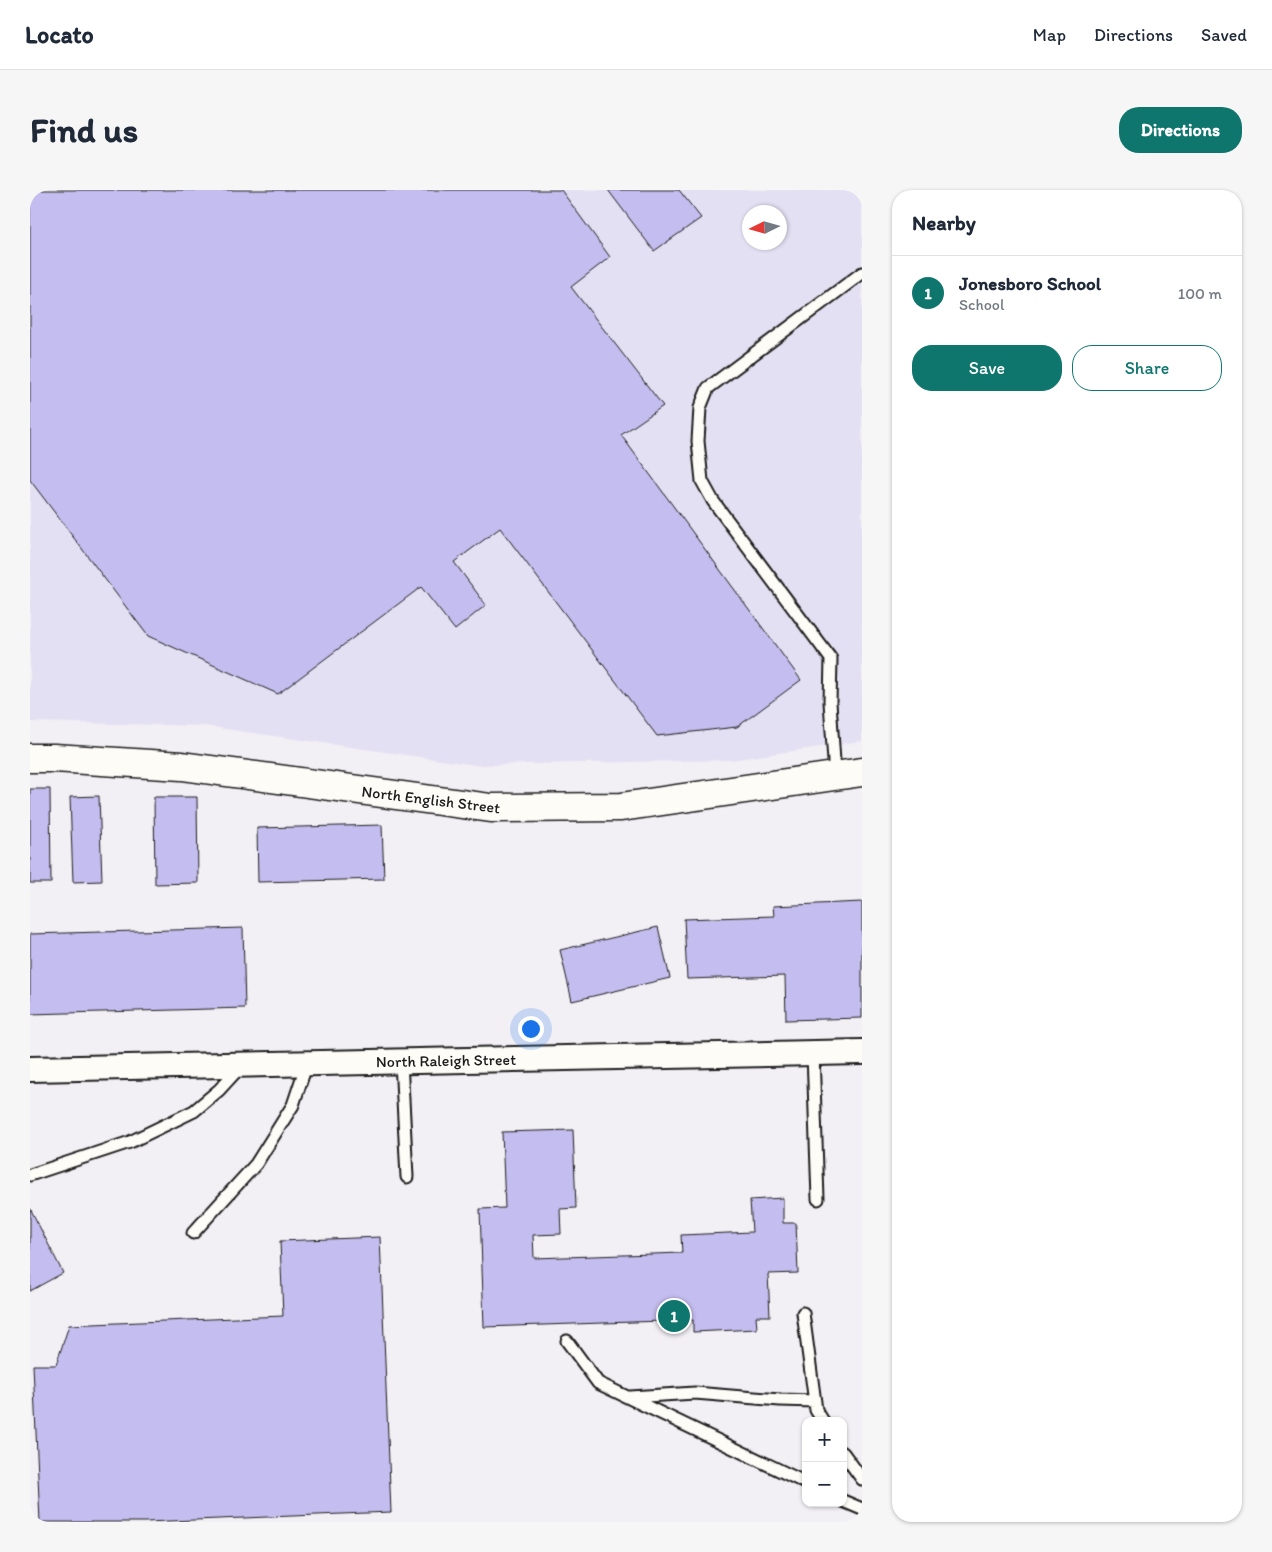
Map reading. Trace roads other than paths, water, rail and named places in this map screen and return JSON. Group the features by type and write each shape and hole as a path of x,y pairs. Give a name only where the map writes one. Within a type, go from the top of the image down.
{"street":[{"name":"North English Street","path":"30,758 182,766 491,808 621,807 862,772"},
{"name":"North Raleigh Street","path":"30,1069 862,1052"}],"lane":[{"path":"835,776 830,702 831,659 713,501 702,481 698,441 700,408 708,388 862,273"},
{"path":"813,1053 818,1199"},
{"path":"401,1061 407,1177"},
{"path":"193,1233 256,1164 293,1105 307,1063"},
{"path":"30,1175 130,1142 194,1110 220,1090 242,1065"},
{"path":"802,1313 816,1410 820,1417"},
{"path":"567,1341 598,1382 802,1481"},
{"path":"628,1397 695,1394 815,1401"},
{"path":"847,1458 862,1479"},
{"path":"847,1503 862,1509"}],"place":[{"name":"Jonesboro School","path":"674,1316"}]}
